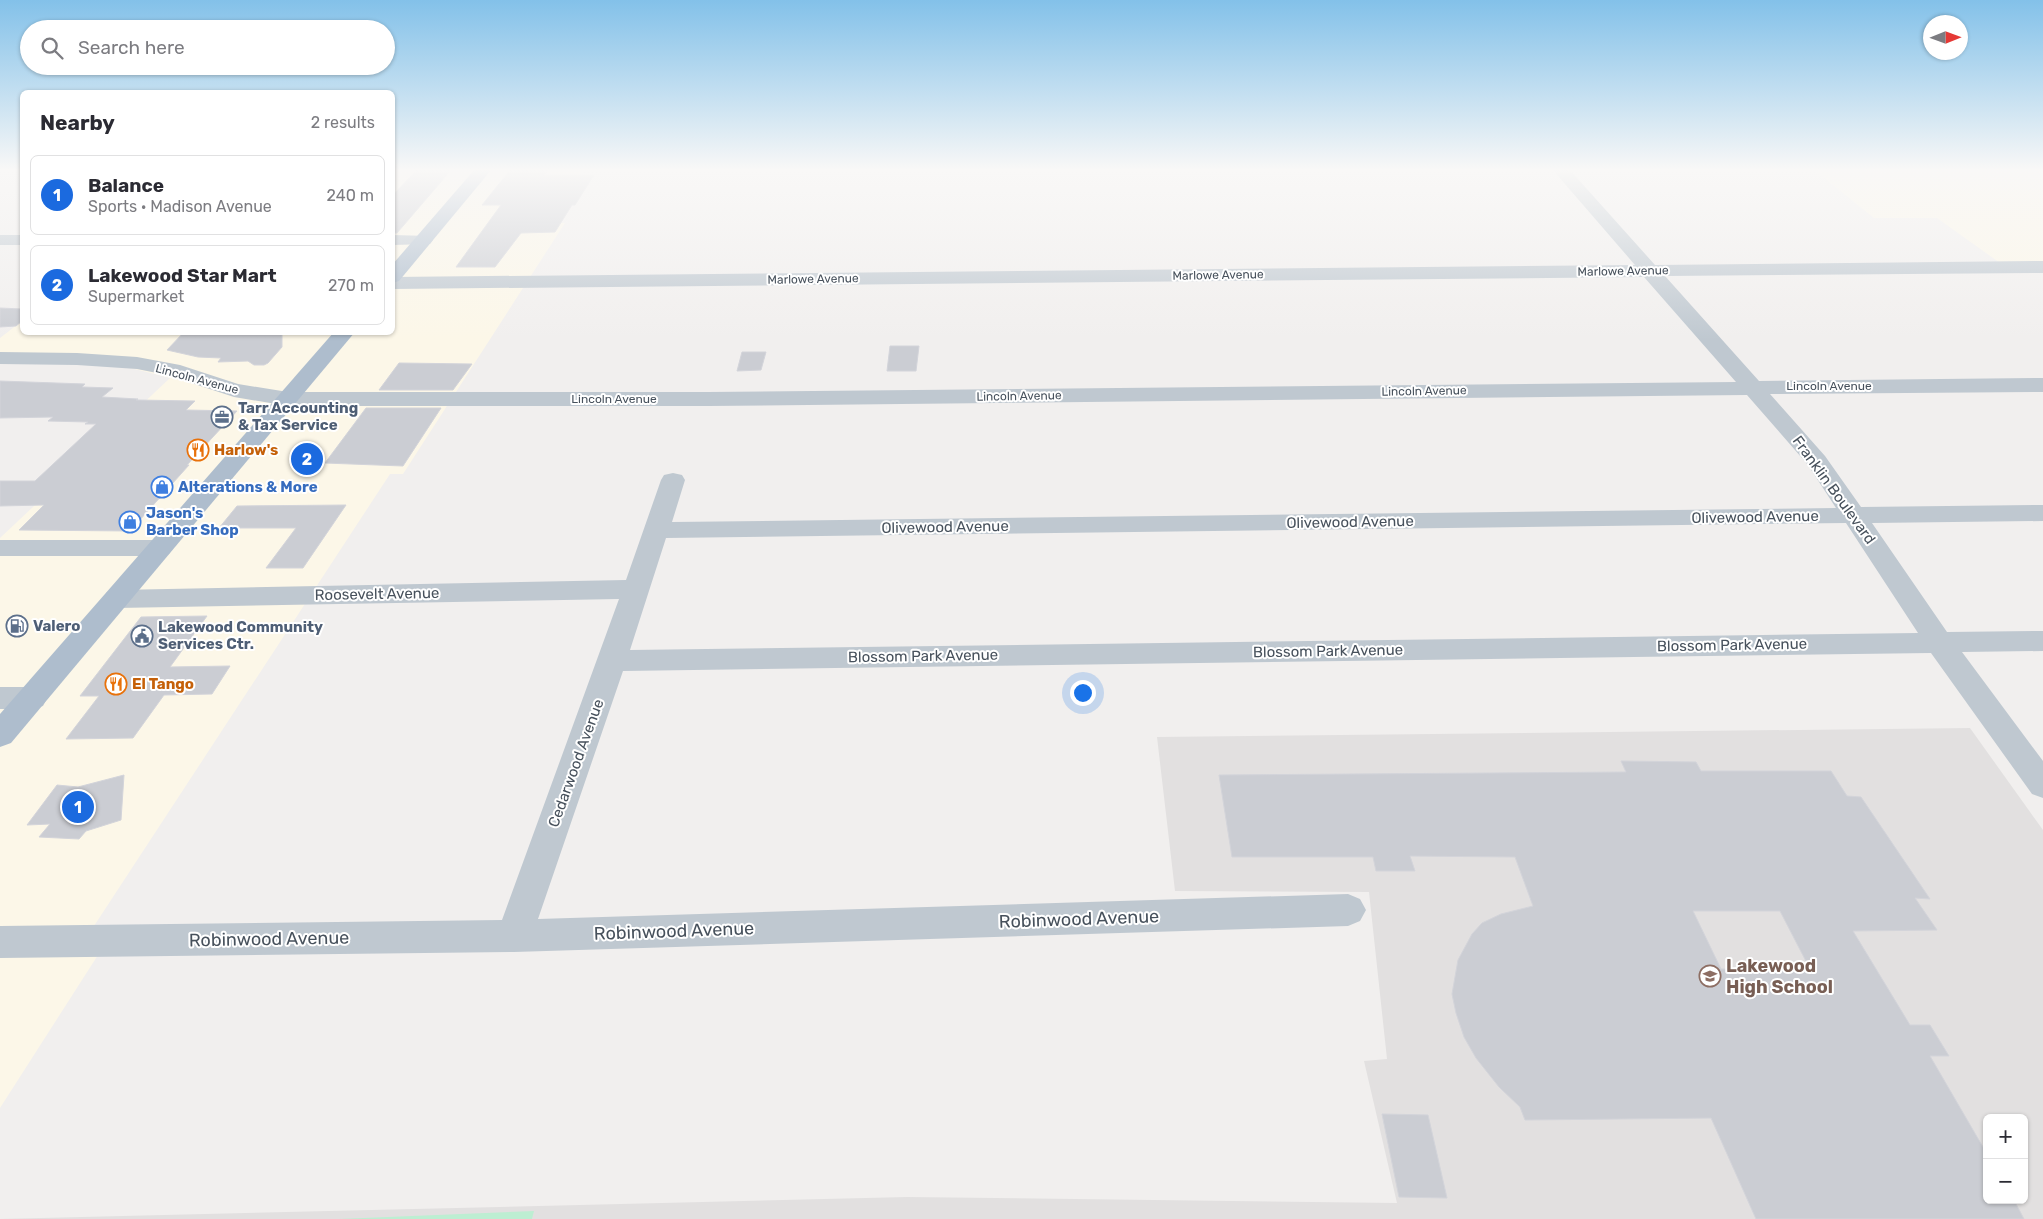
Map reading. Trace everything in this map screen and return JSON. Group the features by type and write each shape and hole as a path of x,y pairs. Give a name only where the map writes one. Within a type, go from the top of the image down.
{"main road":[{"path":"395,274 436,226"},
{"path":"0,735 342,335"}],"street":[{"name":"Franklin Boulevard","path":"1610,226 1817,461 1939,642 2043,785"},
{"path":"0,240 20,240"},
{"path":"395,240 424,240"},
{"name":"Marlowe Avenue","path":"395,282 2043,267"},
{"name":"Lincoln Avenue","path":"0,358 77,359 137,364 172,370 234,390 288,399 708,399 2043,385"},
{"path":"636,589 673,480"},
{"name":"Olivewood Avenue","path":"656,530 2043,513"},
{"path":"0,548 160,548"},
{"name":"Roosevelt Avenue","path":"117,599 636,589"},
{"name":"Cedarwood Avenue","path":"514,936 636,589"},
{"name":"Blossom Park Avenue","path":"612,661 2043,641"},
{"path":"0,698 32,698"},
{"name":"Robinwood Avenue","path":"0,942 514,936 1348,910"}],"shaded area":[{"path":"395,226 563,226 403,474 390,474 75,955 98,955 0,1108 0,538 170,378 127,367 0,358 0,338 20,323 20,335 395,335"},
{"path":"1948,226 2043,226 2043,273 2014,273"},
{"name":"Lakewood High School","path":"1970,728 2043,830 2043,1219 0,1219 907,1197 1397,1203 1364,1061 1387,1059 1369,892 1175,891 1157,737"}],"green space":[{"path":"534,1211 532,1219 339,1219"}],"building":[{"path":"395,226 403,226 395,233"},
{"path":"486,226 559,226 555,232 521,233 495,267 456,267"},
{"path":"0,308 20,309 20,323 16,326 0,327"},
{"path":"181,335 282,335 282,347 264,365 254,365 248,361 218,362 221,358 198,357 167,350"},
{"path":"890,346 919,346 916,371 887,371"},
{"path":"742,352 766,352 761,370 737,371"},
{"path":"399,363 472,364 453,390 379,390"},
{"path":"0,381 85,384 82,387 113,388 102,397 138,399 136,400 195,401 186,410 237,411 130,531 19,530 44,505 0,506 0,481 35,481 96,424 48,421 53,417 0,418"},
{"path":"366,408 441,408 403,466 325,463"},
{"path":"346,505 303,568 266,568 296,528 219,528 237,506"},
{"path":"207,616 170,667 230,666 212,694 164,695 133,738 66,739 99,696 80,696 141,617"},
{"path":"1621,761 1696,762 1701,771 1831,771 1847,796 1861,797 1930,899 1915,898 1937,930 1853,931 1910,1025 1930,1025 1949,1056 1930,1056 1983,1147 1983,1204 2016,1204 2024,1219 1756,1219 1711,1118 1525,1120 1520,1107 1499,1087 1476,1058 1464,1037 1452,994 1458,960 1472,934 1482,923 1501,914 1533,906 1515,857 1410,856 1415,871 1376,871 1373,857 1232,857 1219,775 1626,772","holes":["1693,911 1780,911 1810,969 1721,969"]},
{"path":"124,775 121,820 86,831 79,839 39,837 50,824 27,825 57,785 78,787"},
{"path":"1382,1114 1428,1115 1447,1198 1399,1197"}],"place":[{"name":"Tarr Accounting & Tax Service","path":"222,417"},
{"name":"Harlow's","path":"198,450"},
{"name":"Lakewood Star Mart","path":"307,459"},
{"name":"Alterations & More","path":"162,487"},
{"name":"Jason's Barber Shop","path":"130,522"},
{"name":"Valero","path":"17,626"},
{"name":"Lakewood Community Services Ctr.","path":"142,636"},
{"name":"El Tango","path":"116,684"},
{"name":"Balance","path":"78,807"},
{"name":"Lakewood High School","path":"1710,976"}]}
